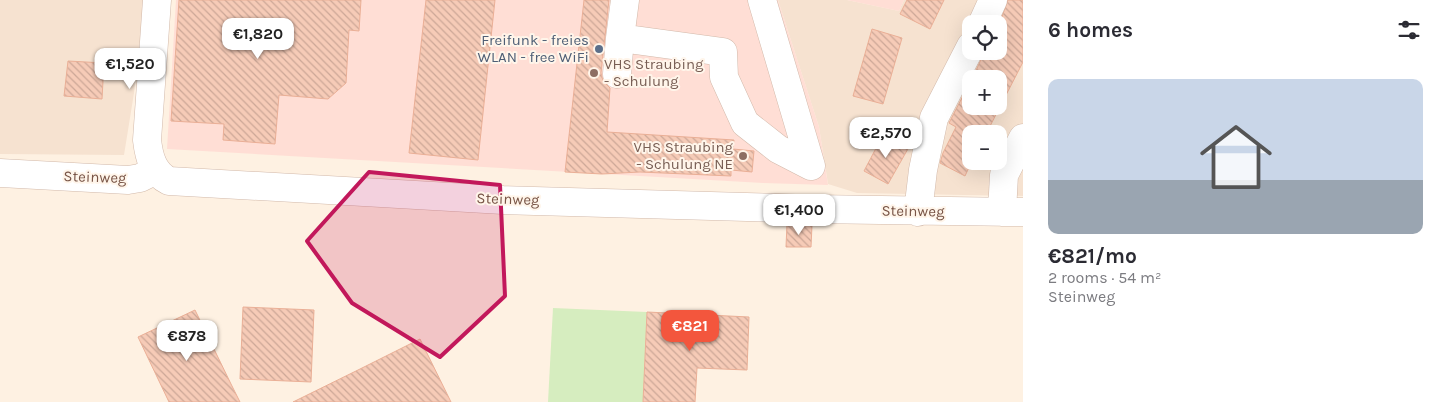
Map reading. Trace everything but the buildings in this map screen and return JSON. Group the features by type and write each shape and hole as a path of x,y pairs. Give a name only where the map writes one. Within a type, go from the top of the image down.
{"street":[{"path":"156,170 149,155 148,140 158,0"},
{"path":"617,74 626,0"},
{"path":"620,38 723,52 724,77 744,123 778,149 811,166 762,0"},
{"path":"986,15 994,0"},
{"path":"918,212 923,170 934,118 964,60"},
{"path":"1013,212 1004,175 1023,138"},
{"name":"Steinweg","path":"0,173 128,180 140,178 156,170 162,177 178,182 513,200 918,212 1013,212"}],"highlighted area":[{"path":"369,172 500,185 505,296 440,357 352,303 307,241"}],"shaded area":[{"path":"0,0 145,0 134,93 124,155 0,154"},
{"path":"176,0 778,0 819,127 828,185 763,183 167,149"},
{"path":"778,0 847,0 899,11 904,0 1023,0 1023,196 857,193 828,184 819,127"},
{"path":"847,0 904,0 899,11"}],"green space":[{"path":"553,308 647,312 643,402 548,402"}],"place":[{"name":"Freifunk - freies WLAN - free WiFi","path":"599,49"},
{"name":"VHS Straubing - Schulung","path":"594,73"},
{"name":"VHS Straubing - Schulung NE","path":"743,156"}]}
